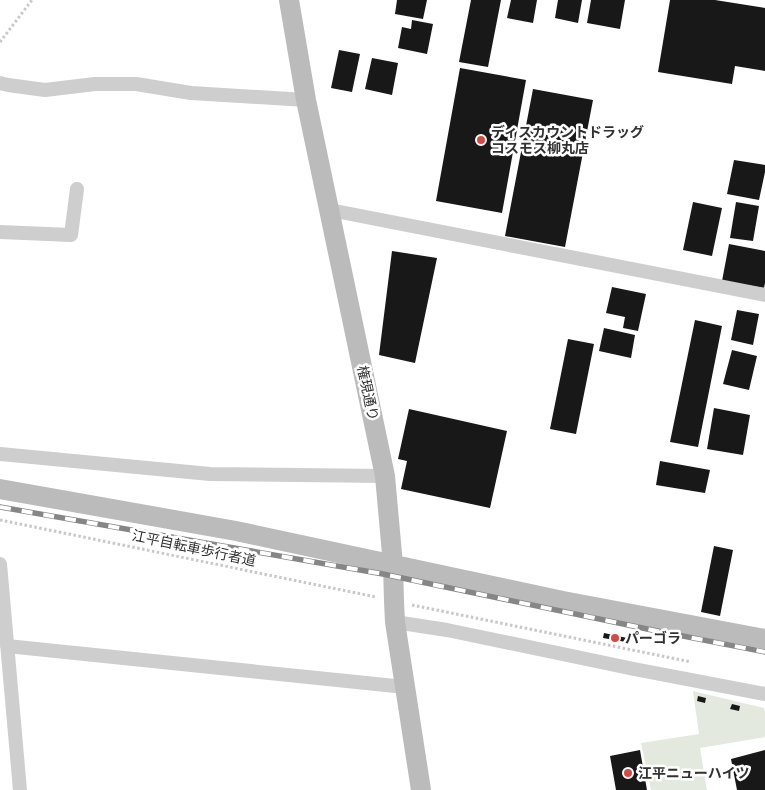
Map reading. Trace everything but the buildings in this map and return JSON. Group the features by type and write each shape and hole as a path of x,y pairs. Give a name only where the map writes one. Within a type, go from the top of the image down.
{"street":[{"name":"権現通り","path":"289,0 306,100 385,476 393,565 395,622 421,790"},
{"path":"0,83 45,90 95,84 136,84 191,93 306,100"},
{"path":"0,232 71,235 77,190"},
{"path":"330,210 765,295"},
{"path":"0,454 210,474 385,476"},
{"path":"0,489 236,531 563,601 765,639"},
{"path":"0,564 20,790"},
{"path":"395,622 447,630 765,694"},
{"path":"7,646 405,687"}],"path":[{"path":"0,42 32,0"},
{"name":"江平自転車歩行者道","path":"0,520 384,599"},
{"path":"412,605 698,664"}],"shaded area":[{"path":"693,691 764,708 765,737 700,748 707,790 651,790 641,743 699,734"}],"railway":[{"path":"0,507 383,574 765,652"}],"place":[{"name":"ディスカウントドラッグ コスモス柳丸店","path":"481,140"},
{"name":"パーゴラ","path":"615,638"},
{"name":"江平ニューハイツ","path":"628,773"}]}
